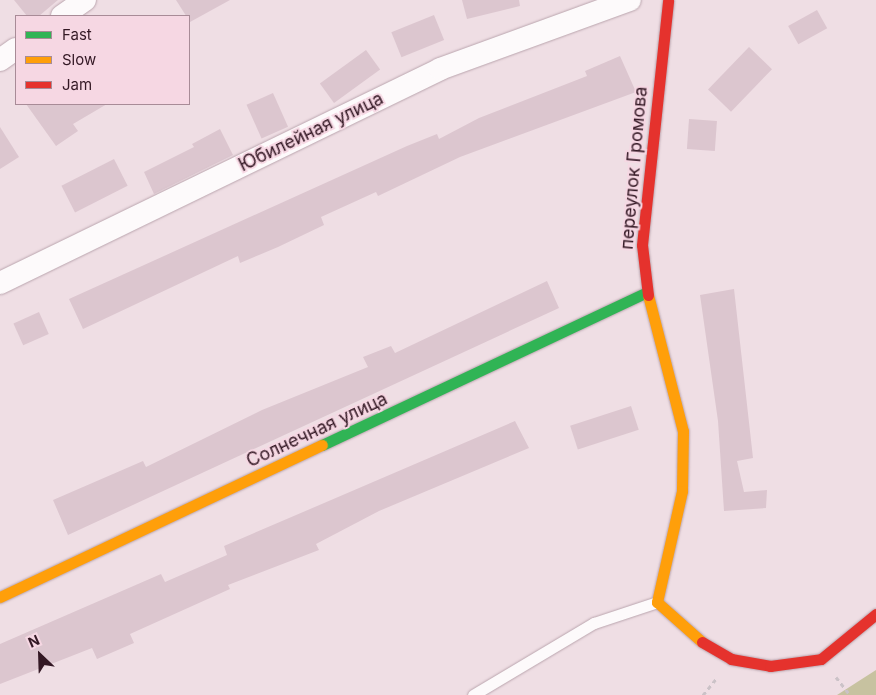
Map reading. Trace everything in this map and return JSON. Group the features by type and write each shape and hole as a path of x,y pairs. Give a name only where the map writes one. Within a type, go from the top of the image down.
{"street":[{"path":"63,15 85,0"},
{"name":"Юбилейная улица","path":"0,283 440,69 630,0"},
{"name":"переулок Громова","path":"657,602 682,491 683,431 647,292 642,245 668,0"},
{"path":"0,60 15,50"},
{"name":"Солнечная улица","path":"0,597 647,292"},
{"path":"657,602 688,634 731,659 770,666 821,659 876,614"}],"lane":[{"path":"473,695 594,623 657,602"}],"shaded area":[{"path":"876,670 876,695 837,695"}],"building":[{"path":"14,0 58,0 40,15 26,15"},
{"path":"176,0 230,0 190,22 190,15 186,15"},
{"path":"462,0 519,0 520,6 467,19"},
{"path":"817,10 827,28 798,44 788,26"},
{"path":"434,15 444,40 401,57 391,32"},
{"path":"749,47 772,69 731,112 708,89"},
{"path":"366,50 380,69 334,103 320,84"},
{"path":"620,56 636,92 460,157 378,196 376,192 321,217 324,225 278,247 240,263 238,256 83,329 69,299 407,146 437,134 439,139 479,118 587,76 585,71"},
{"path":"273,93 288,127 262,139 247,105"},
{"path":"27,105 105,105 73,124 78,131 56,146"},
{"path":"689,119 717,121 715,151 687,149"},
{"path":"0,127 19,157 0,169"},
{"path":"220,129 233,155 154,194 144,172 194,147 192,144"},
{"path":"114,159 128,186 75,213 61,186"},
{"path":"547,281 559,308 68,535 53,500 143,461 146,467 262,410 368,367 363,357 391,346 395,353"},
{"path":"734,289 753,458 737,461 744,492 767,490 766,508 724,511 718,421 700,295"},
{"path":"39,312 49,334 23,345 13,323"},
{"path":"631,406 639,430 578,450 570,426"},
{"path":"515,421 529,448 379,511 316,544 319,550 228,585 230,589 130,634 134,643 97,659 92,648 0,684 0,644 161,574 165,582 227,555 224,546"}],"traffic: fast":[{"path":"322,445 647,292"}],"traffic: slow":[{"path":"648,295 683,431 682,491 657,602 702,642"},
{"path":"0,597 322,445"}],"traffic: jam":[{"path":"648,295 642,245 668,0"},
{"path":"702,642 731,659 770,666 821,659 876,614"}]}
